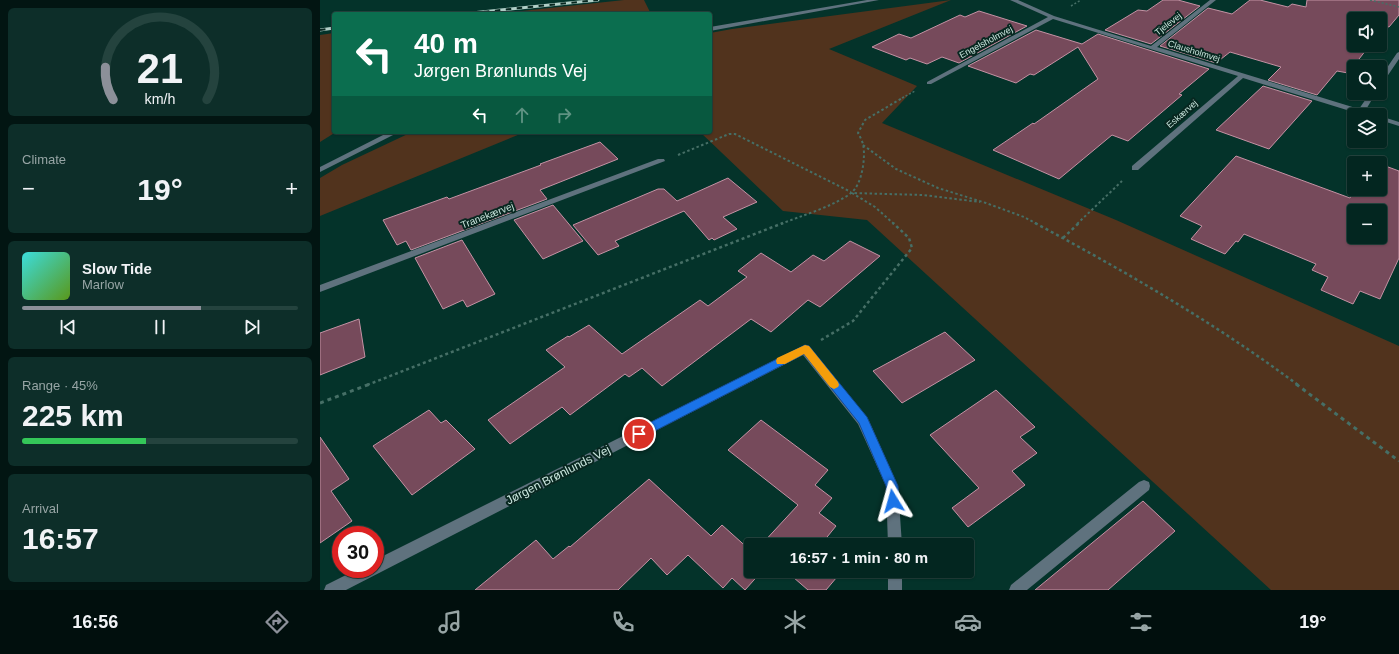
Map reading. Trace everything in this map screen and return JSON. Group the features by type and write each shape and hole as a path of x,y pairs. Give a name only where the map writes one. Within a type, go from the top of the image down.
{"street":[{"path":"712,29 876,0"},
{"name":"Clausholmvej","path":"1013,0 1052,17 1348,108"},
{"name":"Tjelevej","path":"1152,48 1213,0"},
{"name":"Engelsholmvej","path":"929,83 1052,17"},
{"path":"1387,72 1399,54"},
{"name":"Eskærvej","path":"1135,168 1242,76"},
{"path":"1387,120 1399,124"},
{"path":"320,170 391,134"},
{"name":"Tranekærvej","path":"320,289 661,161"},
{"path":"805,349 863,420 892,486 895,538"},
{"name":"Jørgen Brønlunds Vej","path":"384,563 805,349"},
{"path":"1016,590 1144,486"},
{"name":"Jørgen Brønlunds Vej","path":"331,590 354,578"},
{"path":"895,578 895,590"}],"path":[{"path":"1370,0 1399,7"},
{"path":"852,193 860,180 863,163 863,144 858,133 865,120 929,83"},
{"path":"661,161 728,134 735,134 852,193 875,207 909,238 912,248 853,321 805,349"},
{"path":"863,144 896,169 938,188 1024,217 1181,305 1262,358 1399,461"},
{"path":"1063,238 1135,168"},
{"path":"320,403 796,219 827,206 852,193 923,195 986,203"}],"shaded area":[{"path":"624,0 644,0 650,12 513,12"},
{"path":"951,0 829,49 917,86 882,123 1116,220 1399,346 1399,590 1271,590 867,220 783,211 702,134 712,134 712,33"},
{"path":"332,33 333,134 320,142 320,35"},
{"path":"408,134 520,134 320,216 320,178 342,165"}],"building":[{"path":"1163,0 1178,0 1200,6 1151,44 1105,30 1138,10 1147,11"},
{"path":"1250,0 1260,0 1288,7 1292,4 1306,7 1307,0 1399,0 1399,15 1389,27 1387,26 1387,12 1347,12 1347,52 1364,52 1358,60 1347,60 1347,73 1337,71 1317,95 1268,80 1281,67 1230,52 1216,63 1160,46 1208,8 1232,14"},
{"path":"979,11 1027,26 959,63 942,57 927,64 910,58 906,60 872,47 899,34 911,38 960,15 965,17"},
{"path":"1036,30 1082,44 1098,34 1209,69 1179,94 1182,95 1128,141 1112,135 1059,179 993,150 1033,123 1034,124 1098,79 1078,47 1034,75 1030,74 1016,83 968,66"},
{"path":"1263,86 1312,101 1269,149 1216,130"},
{"path":"600,142 618,159 540,190 547,199 411,250 406,241 397,245 383,220 447,197 449,199"},
{"path":"1236,156 1350,198 1351,196 1387,196 1387,167 1399,171 1399,258 1380,299 1360,291 1353,304 1321,290 1328,277 1312,270 1316,264 1244,234 1225,254 1191,239 1202,226 1180,216"},
{"path":"728,178 757,202 723,217 737,229 714,240 712,238 709,240 684,211 615,241 619,246 598,255 573,225 658,189 664,189 677,201"},
{"path":"553,205 583,241 543,259 514,220"},
{"path":"462,240 495,294 467,307 463,300 443,309 415,258"},
{"path":"850,241 880,256 820,307 808,300 771,332 751,319 662,386 642,368 629,377 625,374 570,415 562,407 510,444 488,420 565,367 546,350 589,325 622,354 700,300 708,306 747,277 738,271 761,253 791,272 813,255 824,261"},
{"path":"359,319 365,357 320,375 320,333"},
{"path":"945,332 975,360 902,403 873,371"},
{"path":"996,390 1035,427 1020,437 1037,453 1012,471 1025,485 968,527 952,508 979,488 930,435"},
{"path":"429,410 441,423 446,420 475,449 412,495 373,446"},
{"path":"761,420 828,470 815,485 832,498 819,513 836,526 826,538 767,538 798,505 728,450"},
{"path":"320,437 349,479 331,491 352,521 345,526 332,526 332,535 320,543"},
{"path":"649,479 711,536 722,525 744,545 744,578 756,578 745,590 732,578 723,588 688,555 667,575 651,558 618,590 475,590 536,540 553,559 569,546 570,547"},
{"path":"1143,501 1175,531 1108,590 1035,590"},
{"path":"794,578 836,578 826,590 808,590"}],"railway":[{"path":"481,12 598,0"},
{"path":"320,30 332,28"}],"slow traffic":[{"path":"781,361 805,349 834,385"}],"route":[{"path":"639,434 805,349 863,420 892,486 893,501"}]}
